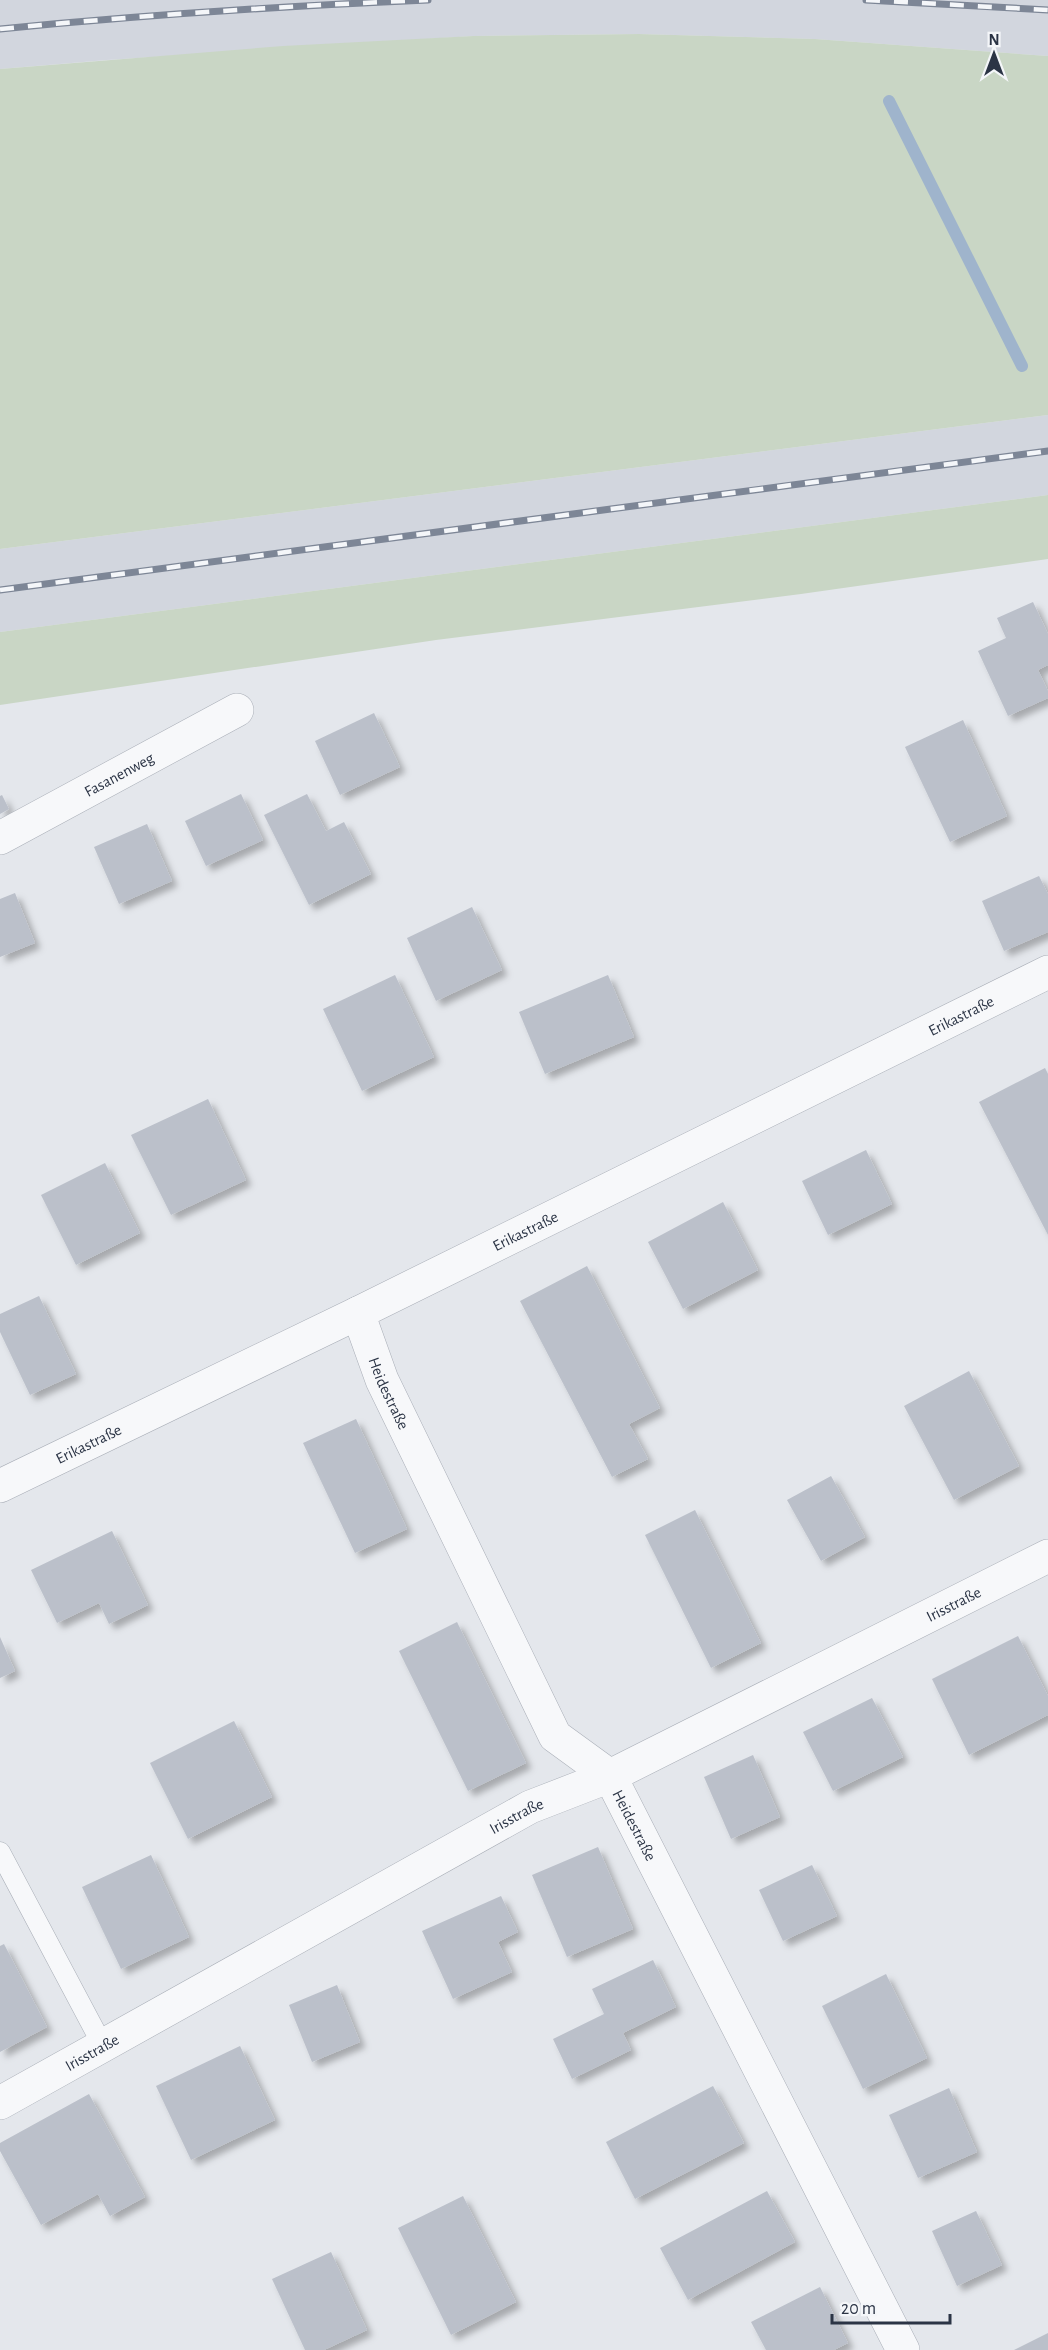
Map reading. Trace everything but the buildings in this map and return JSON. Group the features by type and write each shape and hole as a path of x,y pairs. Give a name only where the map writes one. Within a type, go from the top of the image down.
{"street":[{"name":"Fasanenweg","path":"0,838 237,710"},
{"name":"Erikastraße","path":"0,1486 358,1313 1048,972"},
{"name":"Heidestraße","path":"358,1313 382,1380 555,1736 610,1776 903,2350"},
{"name":"Irisstraße","path":"0,2103 530,1807 610,1776 1048,1556"}],"lane":[{"path":"0,1852 103,2046"}],"shaded area":[{"path":"0,0 1048,0 1048,56 815,39 639,34 473,36 0,69"},
{"path":"1048,415 1048,495 0,632 0,549"}],"green space":[{"path":"639,34 815,39 1048,56 1048,415 0,549 0,69 283,46 473,36"},
{"path":"1048,495 1048,559 801,594 436,640 0,705 0,632"}],"waterway":[{"path":"889,101 1022,366"}],"railway":[{"path":"0,29 107,19 428,0"},
{"path":"866,0 1048,10"},
{"path":"0,590 1048,451"}]}
